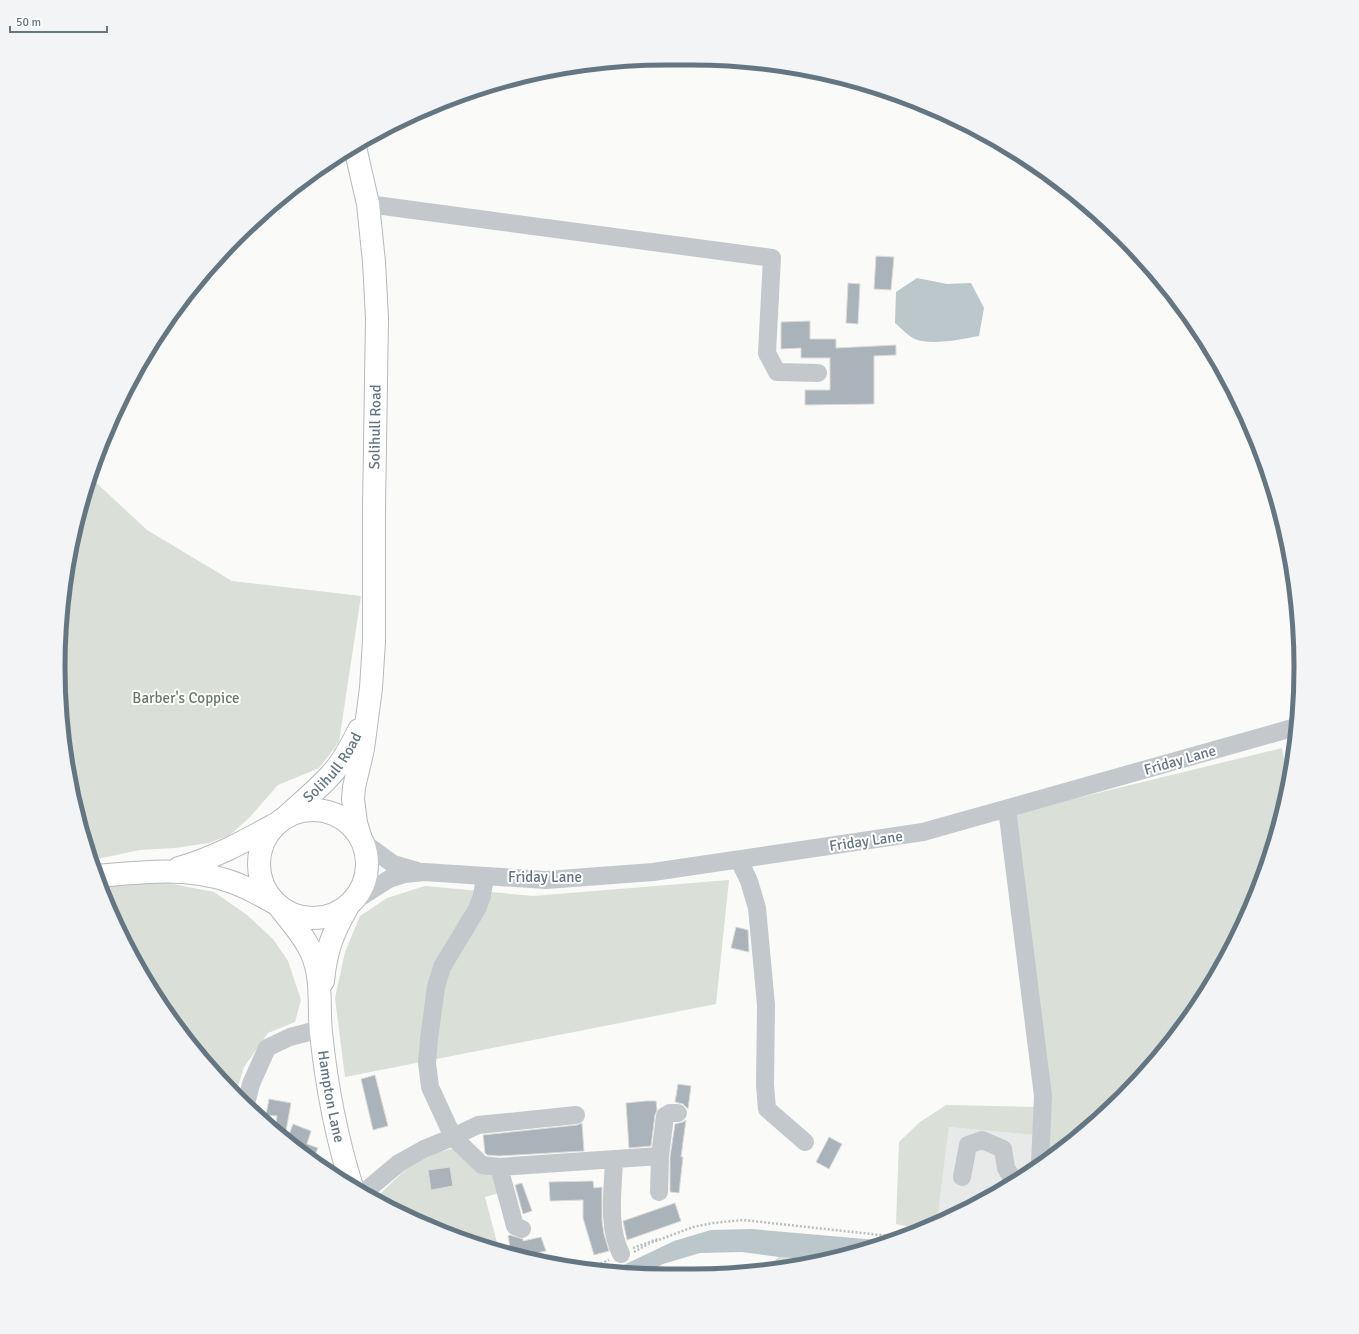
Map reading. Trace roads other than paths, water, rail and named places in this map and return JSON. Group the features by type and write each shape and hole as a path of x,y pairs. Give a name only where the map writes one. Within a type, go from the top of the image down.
{"main road":[{"name":"Solihull Road","path":"356,152 368,204 374,262 377,318 374,485 374,641 371,688 363,749 354,787 353,799 356,823 361,839"},
{"name":"Solihull Road","path":"280,821 322,784 334,771 352,744 368,710"},
{"path":"103,876 168,871 206,874 243,886 294,914 316,917 337,914 350,905 362,883 365,872 366,854 361,839 348,823 338,816 328,813 308,811 297,813 280,821 217,855 168,871"},
{"path":"277,905 263,884 260,875 260,864 263,844 280,821"},
{"name":"Hampton Lane","path":"277,905 302,936 312,954 318,975 321,1004"},
{"name":"Hampton Lane","path":"350,905 329,943 324,970 320,1029 324,1062 335,1118 350,1178"}],"street":[{"path":"368,204 772,258 767,354 777,372 818,373"},
{"name":"Friday Lane","path":"350,905 389,879 405,874 424,872 546,880 653,872 922,832 1291,728"},
{"path":"1007,808 1043,1096 1040,1158"},
{"name":"Friday Lane","path":"361,839 394,864 424,872"},
{"path":"739,860 749,881 757,908 766,1005 766,1109 805,1142"},
{"path":"485,876 482,896 477,908 442,967 436,987 428,1040 427,1063 430,1087 453,1137 482,1165 499,1167 660,1156"},
{"path":"247,1099 267,1048 290,1037 320,1029"},
{"path":"659,1192 660,1156 665,1116 670,1113 678,1114"},
{"path":"368,1189 399,1163 424,1149 478,1125 576,1115"},
{"path":"962,1177 968,1145 982,1140 1003,1150 1006,1168 1011,1177"},
{"path":"614,1160 613,1216 616,1242 621,1254"},
{"path":"499,1167 515,1226 522,1229"}],"park label":[{"name":"Barber's Coppice","path":"186,698"}]}
